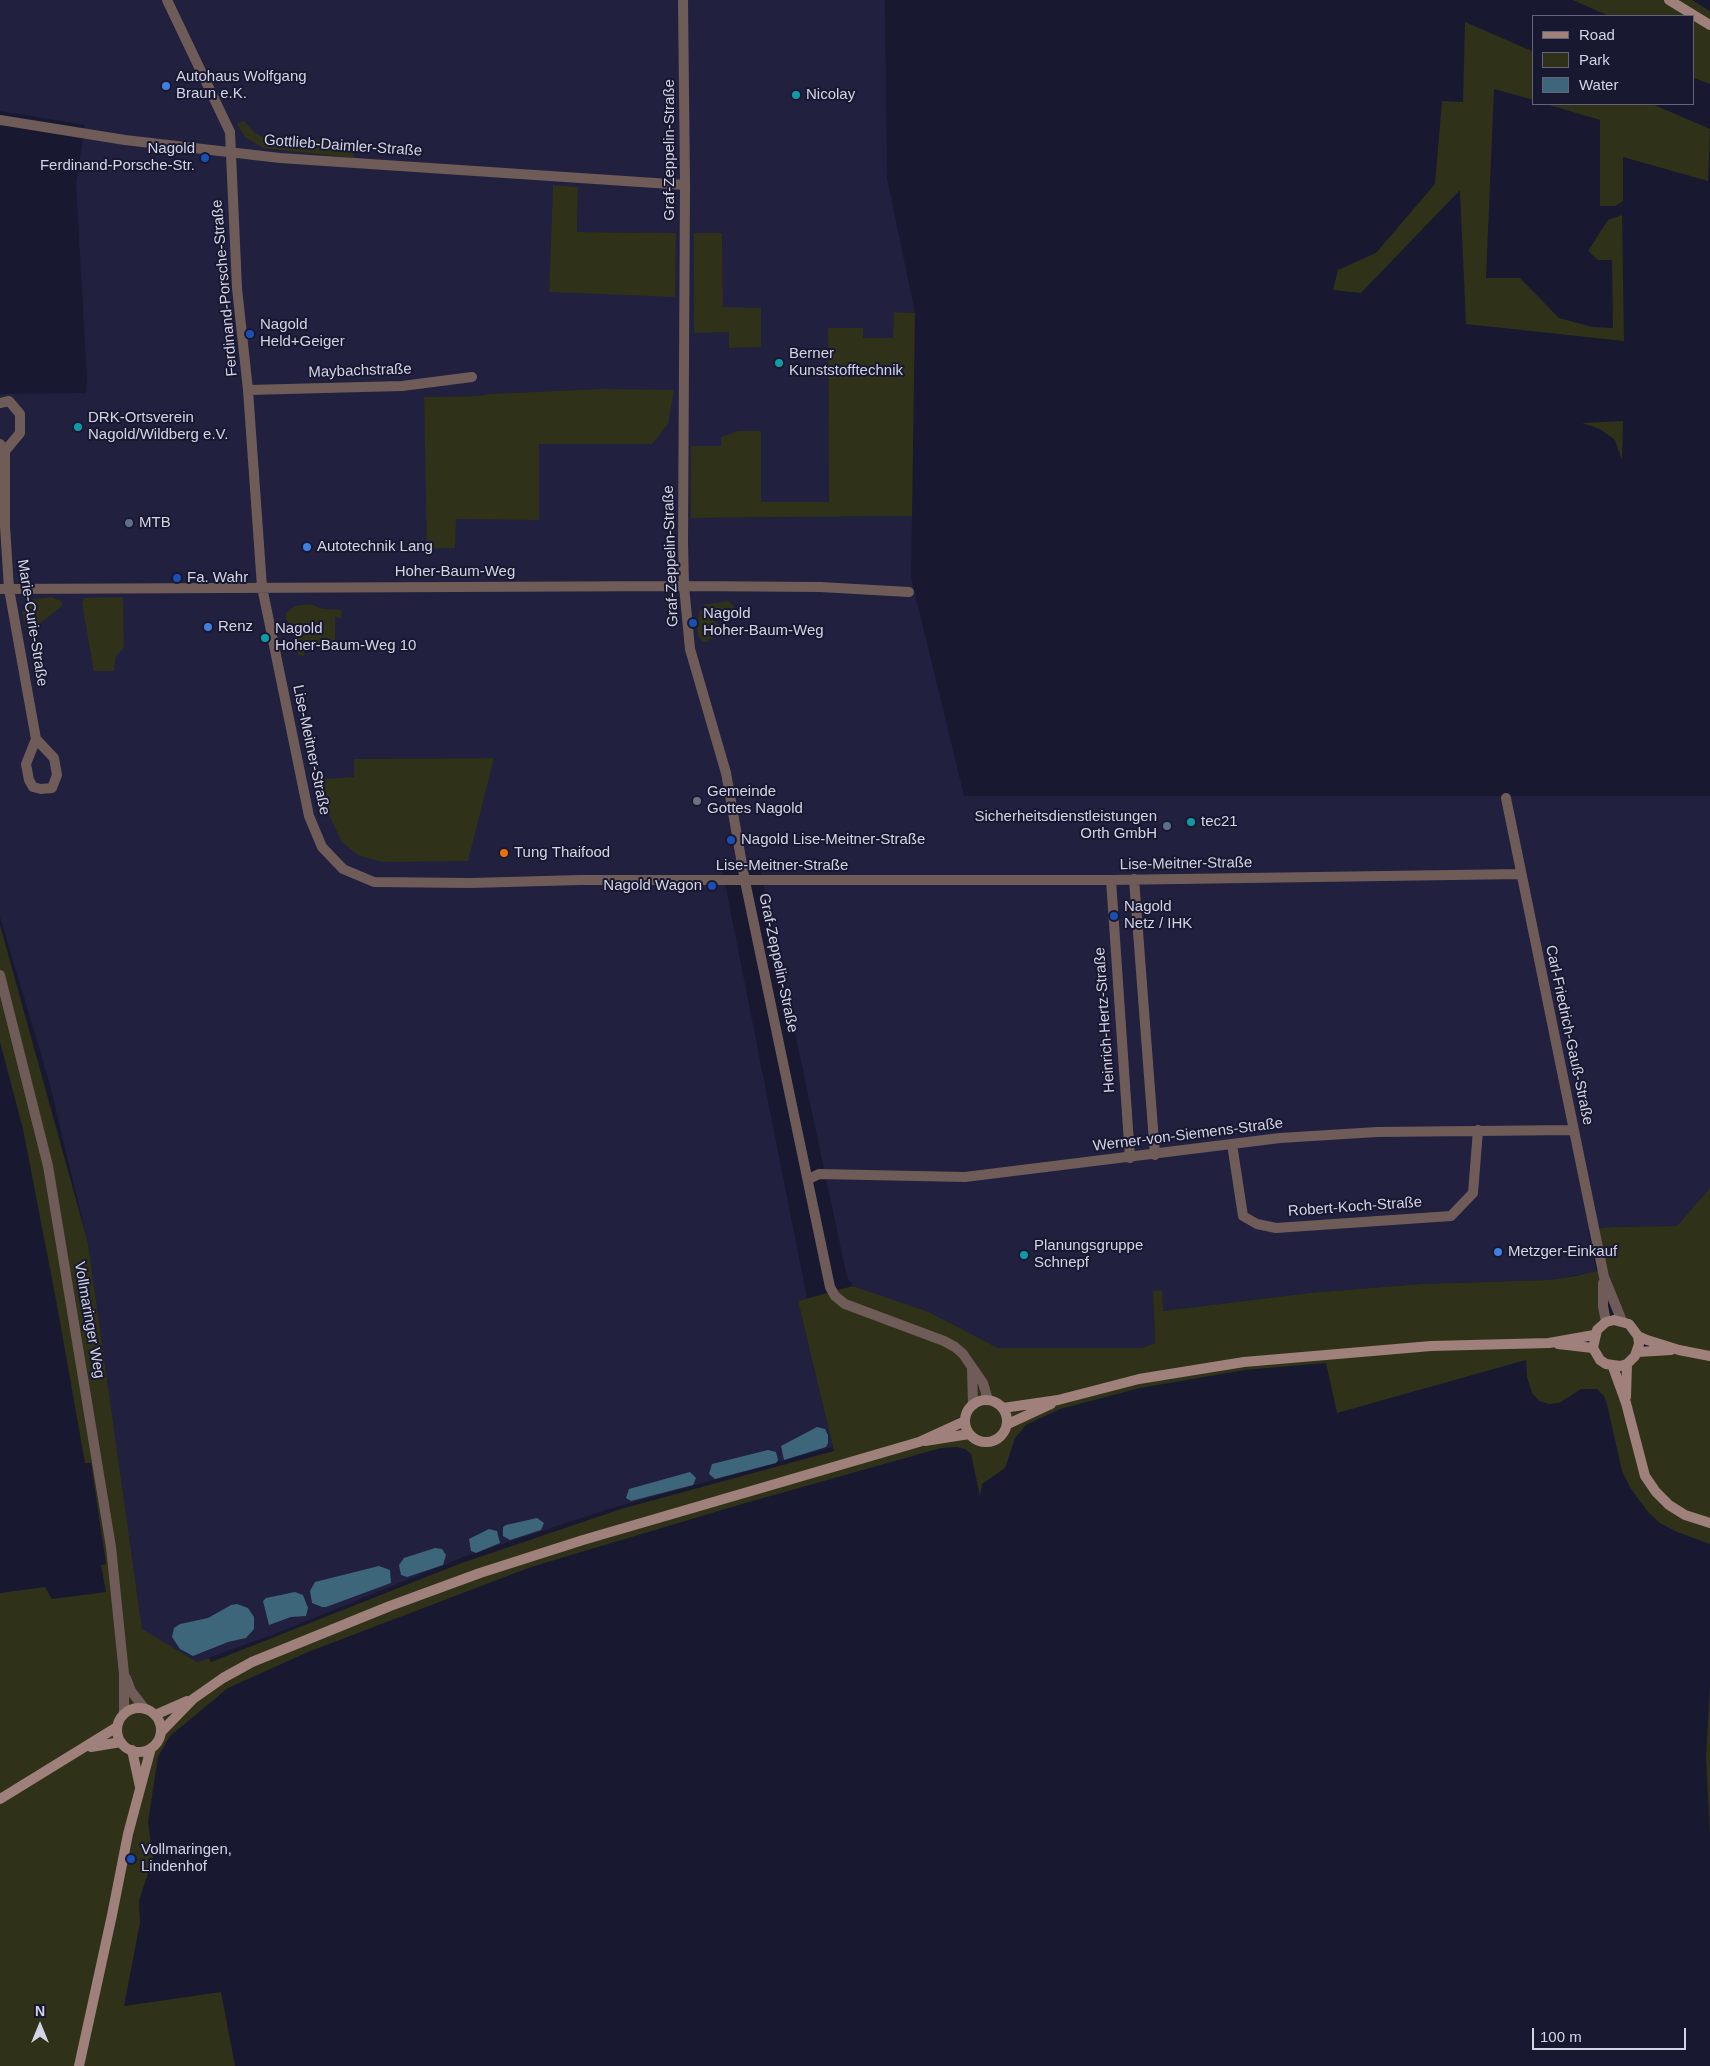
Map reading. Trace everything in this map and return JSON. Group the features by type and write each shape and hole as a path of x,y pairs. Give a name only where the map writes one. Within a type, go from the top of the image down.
{"street":[{"name":"Ferdinand-Porsche-Straße","path":"167,0 230,132 236,288 248,390 262,587"},
{"name":"Graf-Zeppelin-Straße","path":"683,0 685,185 684,586 690,649 726,773 745,881 809,1179 830,1287 835,1296 845,1304 944,1340 963,1354 983,1383 988,1400"},
{"path":"1669,0 1694,15"},
{"path":"1695,16 1710,25"},
{"name":"Gottlieb-Daimler-Straße","path":"0,120 125,140 280,158 685,185"},
{"name":"Maybachstraße","path":"248,390 402,386 472,377"},
{"name":"Marie-Curie-Straße","path":"0,403 9,402 20,414 20,432 3,448 4,589 36,739"},
{"name":"Hoher-Baum-Weg","path":"4,589 684,586 820,587 910,592"},
{"name":"Lise-Meitner-Straße","path":"262,587 309,816 322,847 342,869 374,882 1111,880 1521,874"},
{"path":"36,739 54,758 57,775 52,788 41,790 33,787 29,780 26,764 36,739"},
{"name":"Carl-Friedrich-Gauß-Straße","path":"1506,798 1604,1277 1622,1321"},
{"path":"1134,879 1155,1155"},
{"name":"Heinrich-Hertz-Straße","path":"1111,880 1130,1158"},
{"name":"Vollmaringer Weg","path":"0,975 48,1166 109,1537 124,1674 124,1713"},
{"name":"Robert-Koch-Straße","path":"1232,1144 1243,1216 1256,1224 1276,1228 1451,1216 1473,1193 1478,1130"},
{"name":"Werner-von-Siemens-Straße","path":"809,1179 819,1174 965,1177 1232,1144 1377,1132 1573,1130"},
{"name":"Carl-Friedrich-Gauß-Straße","path":"1604,1277 1603,1306 1606,1322"},
{"path":"1549,1343 1594,1335 1606,1322 1622,1321 1629,1324 1638,1336 1679,1350 1710,1356"},
{"path":"1594,1335 1593,1348 1600,1360 1613,1367 1627,1364 1638,1352 1638,1336"},
{"path":"1058,1400 1008,1424 1003,1435 994,1442 980,1442 970,1434 965,1421 969,1409 973,1405 988,1400 1003,1408 1058,1400 1139,1380 1244,1362 1431,1346 1549,1343 1593,1348"},
{"path":"1638,1352 1679,1350"},
{"path":"1626,1403 1627,1364"},
{"path":"972,1367 973,1405"},
{"path":"1613,1367 1626,1403 1645,1476 1656,1492 1669,1505 1685,1515 1710,1523"},
{"path":"1003,1408 1008,1424"},
{"path":"920,1442 965,1421"},
{"path":"78,2066 128,1834 151,1748 160,1732 193,1699 223,1678 252,1662 390,1606 480,1573 583,1540 920,1442 970,1434"},
{"path":"1697,1518 1710,1519"},
{"name":"Vollmaringer Weg","path":"124,1674 131,1691 145,1709"},
{"path":"155,1715 193,1699"},
{"path":"0,1799 42,1771 85,1748 117,1726 124,1713 132,1709 145,1709 155,1715 160,1732"},
{"path":"117,1726 120,1742"},
{"path":"85,1748 120,1742 132,1750 142,1751 151,1748"},
{"path":"132,1750 140,1790"}],"shaded area":[{"path":"0,0 885,0 887,178 915,313 894,312 894,338 863,338 863,328 828,328 829,502 761,503 761,431 738,431 721,446 698,446 692,518 912,516 911,577 964,796 1710,796 1710,1188 1677,1226 1612,1227 1588,1230 1597,1272 1549,1280 1421,1284 1309,1293 1163,1311 1153,1291 1155,1343 1141,1348 998,1348 929,1312 853,1286 847,1277 759,864 721,863 807,1298 798,1301 833,1447 612,1508 466,1556 272,1635 197,1662 142,1630 88,1243 49,1081 0,917 0,394 86,393 87,381 76,184 85,125 0,111","holes":["553,185 578,187 577,232 642,232 549,292","694,233 722,233 723,308 760,308 760,347 729,347 729,332 694,332","601,389 673,391 652,444 539,444 538,519 455,519 455,548 428,549 424,397 479,396","494,758 494,759 354,777 355,759"]}],"green space":[{"path":"1573,0 1692,0 1710,11 1710,84 1695,78 1695,15 1607,15"},
{"path":"1465,22 1532,51 1532,99 1494,89 1486,278 1520,278 1559,318 1592,327 1613,328 1612,260 1598,260 1588,251 1608,220 1622,215 1624,341 1466,324 1460,190 1361,293 1333,290 1338,270 1376,253 1435,184 1442,101 1463,102"},
{"path":"1549,105 1654,105 1710,129 1708,181 1623,157 1623,201 1615,206 1600,206 1600,120"},
{"path":"244,121 255,133 263,137 347,141 355,158 263,148 245,137 237,124"},
{"path":"553,185 578,187 577,232 676,233 675,297 549,292"},
{"path":"694,233 722,233 723,307 761,308 761,347 729,348 729,332 694,333"},
{"path":"894,312 915,313 912,516 691,518 691,446 721,446 721,437 738,431 761,431 761,502 829,502 828,328 863,328 863,338 893,338"},
{"path":"601,389 674,390 668,424 652,444 539,444 539,520 456,519 455,548 427,549 424,397"},
{"path":"1623,421 1622,460 1615,440 1600,429 1582,423"},
{"path":"52,597 61,601 62,606 39,624 29,638 22,612 33,599"},
{"path":"123,597 124,647 116,656 114,671 94,671 82,603 84,598"},
{"path":"728,601 734,606 732,617 727,624 703,605"},
{"path":"310,604 323,609 342,610 341,618 335,617 335,646 304,647 304,656 298,655 293,628 286,619 286,613 295,606"},
{"path":"700,609 724,629 706,642 702,641 698,635 697,624"},
{"path":"494,758 468,861 382,862 358,855 342,842 324,799 323,779 354,777 354,759"},
{"path":"0,925 88,1243 142,1629 197,1662 209,1658 211,1662 459,1564 621,1509 834,1451 798,1301 853,1286 929,1312 998,1348 1141,1348 1155,1343 1153,1291 1162,1290 1163,1311 1309,1293 1421,1284 1549,1280 1576,1276 1602,1270 1594,1229 1677,1226 1710,1188 1710,1544 1677,1532 1660,1523 1648,1512 1631,1489 1622,1471 1607,1404 1604,1396 1597,1389 1581,1389 1559,1403 1549,1404 1539,1401 1532,1393 1527,1377 1526,1360 1337,1413 1326,1363 1245,1370 1140,1388 1060,1409 1026,1425 1015,1438 1005,1468 982,1484 980,1496 971,1454 965,1449 957,1447 941,1448 742,1504 531,1567 308,1652 228,1688 170,1736 158,1757 148,1822 153,1858 139,1901 140,1923 124,2006 221,1992 235,2066 0,2066 0,1593 45,1587 52,1599 106,1592 101,1565 106,1564 91,1463 85,1463 23,1129 0,1042","holes":["1604,1279 1621,1321 1606,1322","1594,1336 1592,1348 1552,1342","1647,1340 1677,1350 1638,1351"]},
{"path":"1710,1685 1710,1835 1706,1758"}],"water":[{"path":"817,1427 825,1429 828,1435 826,1447 784,1460 781,1446"},
{"path":"768,1450 776,1452 778,1460 776,1463 715,1479 709,1474 712,1464"},
{"path":"690,1472 696,1478 693,1485 631,1501 626,1498 629,1489"},
{"path":"537,1518 544,1523 541,1530 510,1540 503,1536 503,1527 506,1525"},
{"path":"489,1529 497,1531 500,1543 476,1553 471,1551 469,1539"},
{"path":"435,1548 442,1549 446,1555 443,1565 407,1577 401,1575 399,1565 404,1558"},
{"path":"379,1566 390,1570 391,1583 326,1607 312,1603 310,1591 315,1582"},
{"path":"295,1592 303,1595 308,1608 306,1616 291,1617 269,1625 263,1601 266,1598"},
{"path":"237,1604 248,1608 254,1617 254,1629 246,1638 228,1642 193,1656 180,1649 172,1637 174,1628 180,1624 208,1618 231,1605"}],"place":[{"name":"Autohaus Wolfgang Braun e.K.","path":"166,86"},
{"name":"Nicolay","path":"796,95"},
{"name":"Nagold Ferdinand-Porsche-Str.","path":"205,158"},
{"name":"Nagold Held+Geiger","path":"250,334"},
{"name":"Berner Kunststofftechnik","path":"779,363"},
{"name":"DRK-Ortsverein Nagold/Wildberg e.V.","path":"78,427"},
{"name":"MTB","path":"129,523"},
{"name":"Autotechnik Lang","path":"307,547"},
{"name":"Fa. Wahr","path":"177,578"},
{"name":"Nagold Hoher-Baum-Weg","path":"693,623"},
{"name":"Renz","path":"208,627"},
{"name":"Nagold Hoher-Baum-Weg 10","path":"265,638"},
{"name":"Gemeinde Gottes Nagold","path":"697,801"},
{"name":"tec21","path":"1191,822"},
{"name":"Sicherheitsdienstleistungen Orth GmbH","path":"1167,826"},
{"name":"Nagold Lise-Meitner-Straße","path":"731,840"},
{"name":"Tung Thaifood","path":"504,853"},
{"name":"Nagold Wagon","path":"712,886"},
{"name":"Nagold Netz / IHK","path":"1114,916"},
{"name":"Metzger-Einkauf","path":"1498,1252"},
{"name":"Planungsgruppe Schnepf","path":"1024,1255"},
{"name":"Vollmaringen, Lindenhof","path":"131,1859"}]}
